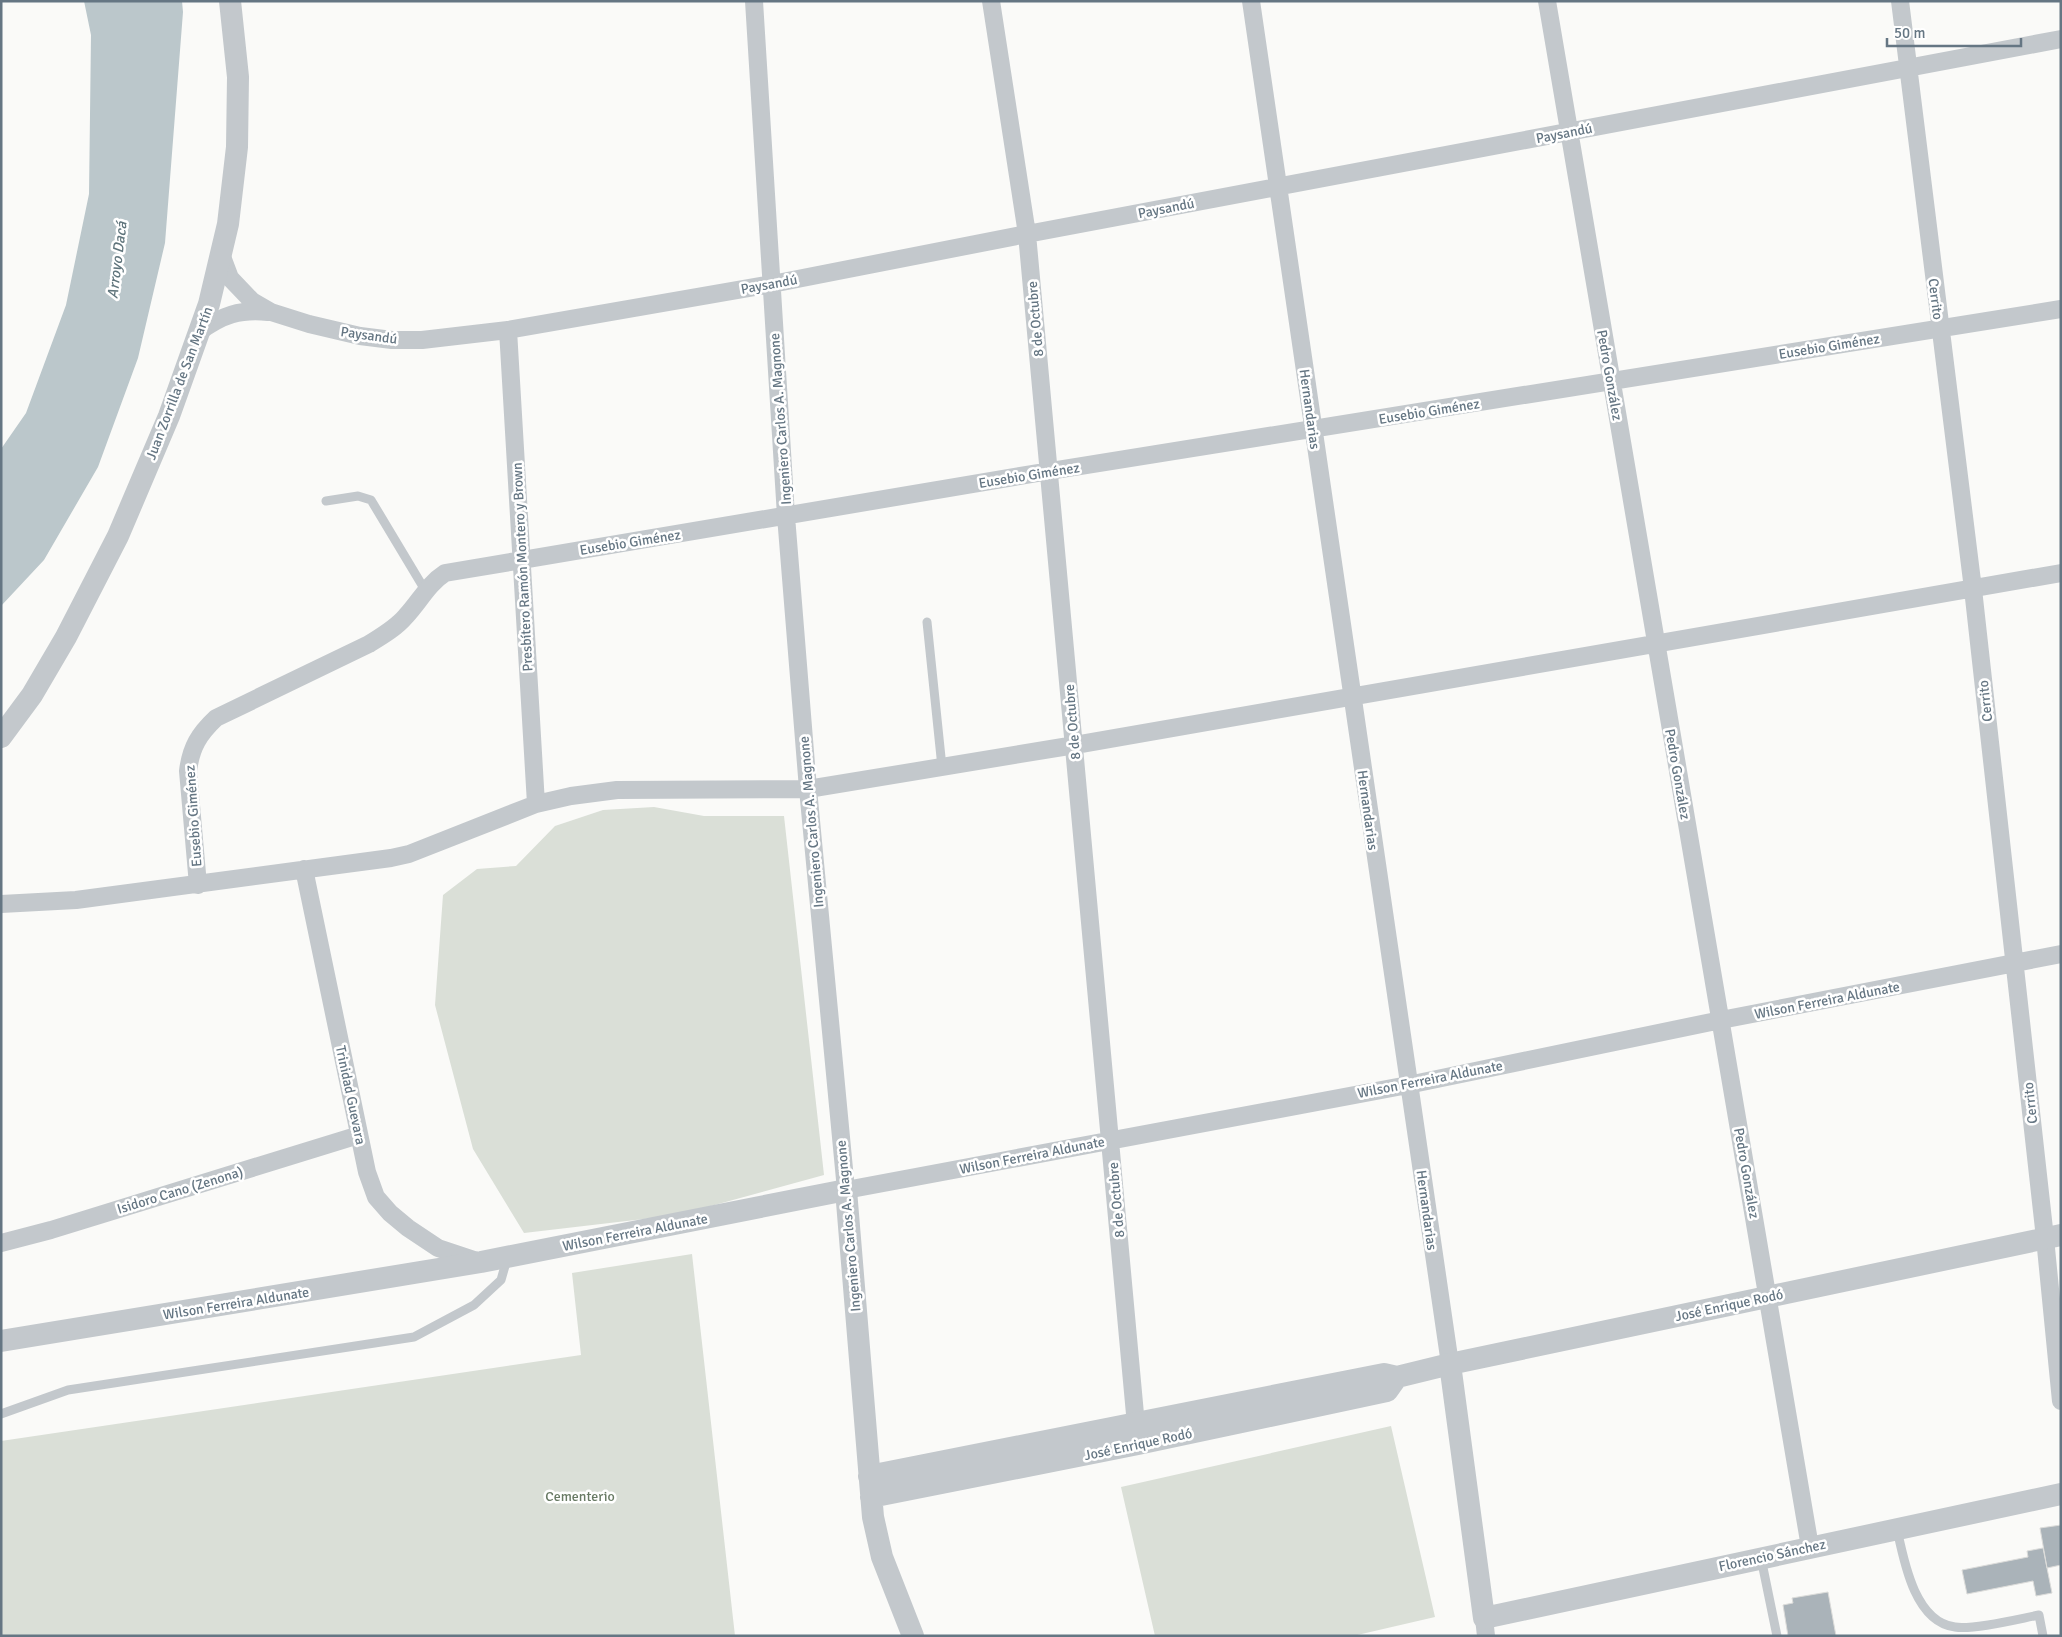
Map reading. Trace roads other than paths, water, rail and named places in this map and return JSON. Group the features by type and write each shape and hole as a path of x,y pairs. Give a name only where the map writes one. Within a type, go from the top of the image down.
{"street":[{"name":"Juan Zorrilla de San Martín","path":"2,734 32,694 66,637 118,536 169,416 209,304 228,224 237,147 238,77 230,1"},
{"name":"Ingeniero Carlos A. Magnone","path":"754,1 786,516 808,789 846,1190 870,1486 874,1524 882,1557 913,1636"},
{"name":"8 de Octubre","path":"991,1 1027,234 1137,1434"},
{"name":"Hernandarias","path":"1251,1 1450,1364 1485,1627"},
{"name":"Pedro González","path":"1547,1 1810,1547"},
{"name":"Cerrito","path":"1900,1 1973,589 2015,964 2053,1237 2061,1401"},
{"name":"Paysandú","path":"199,332 214,322 230,315 250,310 271,312 309,324 360,336 392,340 422,340 508,330 772,284 1027,234 2061,39"},
{"name":"Paysandú","path":"221,254 230,278 240,290 252,301 271,312"},
{"name":"Eusebio Giménez","path":"198,885 188,771 190,754 195,741 204,729 216,718 369,644 389,632 404,618 435,579 446,573 1050,471 2061,309"},
{"name":"Presbítero Ramón Montero y Brown","path":"508,330 536,804"},
{"path":"1,904 76,900 198,885 304,869 371,862 409,854 536,804 598,791 808,789 1075,746 2061,573"},
{"name":"Trinidad Guevara","path":"304,869 367,1172 376,1197 390,1213 408,1228 438,1248 480,1262"},
{"name":"Wilson Ferreira Aldunate","path":"1,1341 507,1258 846,1190 1408,1084 1721,1020 2061,954"},
{"name":"Isidoro Cano (Zenona)","path":"1,1243 106,1213 359,1135"},
{"name":"José Enrique Rodó","path":"870,1486 1137,1434 1387,1391 1397,1377 1450,1364 2053,1237"},
{"name":"Florencio Sánchez","path":"1485,1627 1761,1558 2061,1494"}],"lane":[{"path":"326,501 358,496 371,500 425,590"},
{"path":"927,622 942,767"},
{"path":"1,1414 68,1390 414,1337 474,1305 501,1280 507,1258"},
{"path":"1897,1528 1915,1592 1932,1617 1941,1623 1955,1627 1969,1627 2039,1615 2043,1636"},
{"path":"1761,1558 1777,1636"}],"water":[{"name":"Arroyo Dacá","path":"84,1 182,1 183,12 165,243 138,358 98,467 44,560 1,606 1,449 26,413 66,305 89,194 91,35"}],"park label":[{"name":"Cementerio","path":"580,1496"}]}
